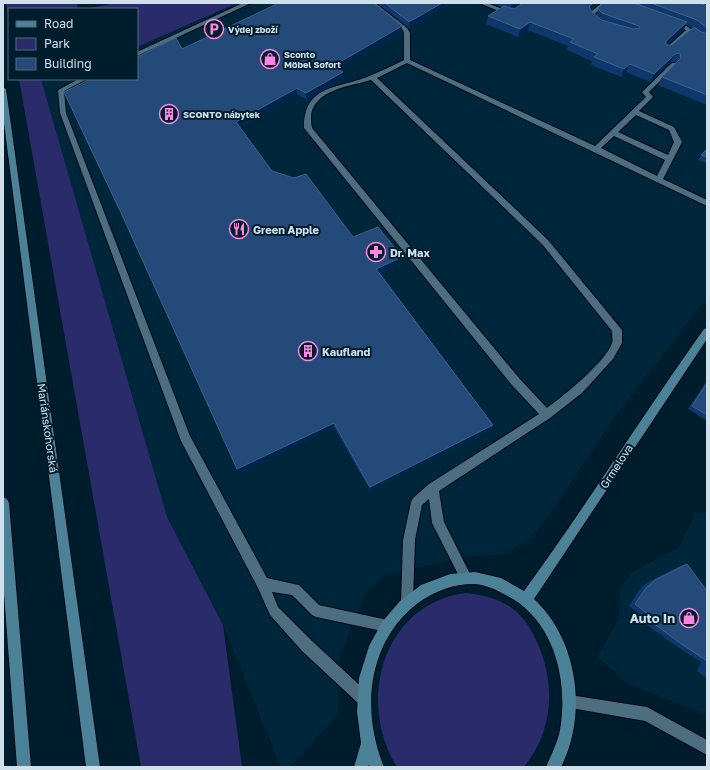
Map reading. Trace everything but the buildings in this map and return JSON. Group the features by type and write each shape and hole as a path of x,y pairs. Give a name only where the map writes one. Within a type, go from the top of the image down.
{"main road":[{"name":"Mariánskohorská","path":"3,89 93,767"},
{"name":"Grmelova","path":"526,600 558,555 667,388 707,332"},
{"path":"3,503 24,767"},
{"path":"377,767 364,720 366,677 371,658 387,626 407,602 420,592 434,585 450,580 466,578 500,584 517,593 534,606 547,623 557,642 564,661 570,702 568,724 563,743 553,767"},
{"path":"361,767 369,742"}],"street":[{"path":"138,54 248,3"},
{"path":"371,3 407,33 407,61"},
{"path":"482,3 511,14 528,3"},
{"path":"603,25 596,23 592,19 591,14 605,3"},
{"path":"593,5 600,7"},
{"path":"666,20 690,30 699,38 707,41"},
{"path":"666,51 690,30"},
{"path":"546,415 515,381 308,128 307,118 310,108 318,98 337,86 372,77 407,61 596,149 707,203"},
{"path":"596,149 650,97 645,92 674,64"},
{"path":"372,77 545,242 618,330 617,343 610,356 578,390 546,415 433,488 416,502 409,540 407,602"},
{"path":"82,80 61,90 63,113 185,438 263,584 274,612 307,646 364,698"},
{"path":"636,112 672,129 678,142 659,179"},
{"path":"614,133 670,159"},
{"path":"433,488 438,523 466,578"},
{"path":"263,584 295,590 316,611 387,626"},
{"path":"570,702 647,714 707,748"}],"shaded area":[{"path":"237,3 489,3 507,11 520,3 603,3 674,26 688,37 707,44 707,298 611,422 547,518 529,539 509,552 493,555 468,556 385,575 365,594 340,655 338,714 290,767 281,767 223,625 167,517 41,80 138,80 138,47"},
{"path":"696,512 707,514 707,715 628,684 597,657 619,619 620,588 633,572 679,547"}],"green space":[{"path":"6,3 77,3 78,8 8,8 8,14"},
{"path":"116,3 237,3 138,47 138,8 89,8"},
{"path":"19,80 41,80 167,517 223,625 242,767 141,767"},
{"path":"466,593 492,598 512,608 520,615 534,635 547,672 549,689 549,705 541,738 534,753 524,767 397,767 385,741 379,714 379,686 385,659 397,635 414,615 438,601"}],"place":[{"name":"Výdej zboží","path":"214,29"},
{"name":"Sconto Möbel Sofort","path":"270,59"},
{"name":"SCONTO nábytek","path":"169,114"},
{"name":"Green Apple","path":"239,229"},
{"name":"Dr. Max","path":"376,252"},
{"name":"Kaufland","path":"308,351"},
{"name":"Auto In","path":"689,618"}]}
